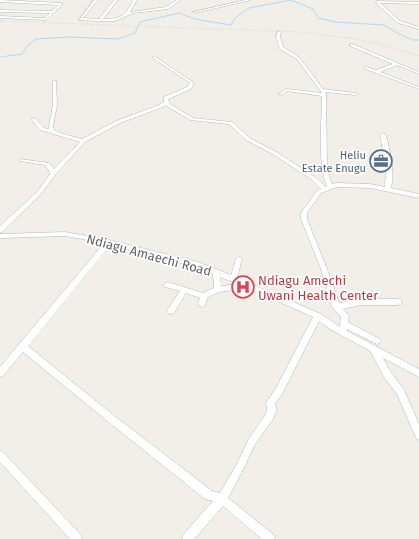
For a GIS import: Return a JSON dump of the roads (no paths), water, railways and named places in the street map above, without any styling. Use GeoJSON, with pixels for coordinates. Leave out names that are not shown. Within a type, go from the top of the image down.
{"type":"FeatureCollection","features":[{"type":"Feature","properties":{"kind":"street"},"geometry":{"type":"LineString","coordinates":[[96,0],[80,19],[99,21],[114,20],[128,13],[154,6],[167,8],[179,0]]}},
{"type":"Feature","properties":{"kind":"street"},"geometry":{"type":"LineString","coordinates":[[99,21],[116,0]]}},
{"type":"Feature","properties":{"kind":"street"},"geometry":{"type":"LineString","coordinates":[[128,13],[135,0]]}},
{"type":"Feature","properties":{"kind":"street"},"geometry":{"type":"LineString","coordinates":[[195,12],[249,0]]}},
{"type":"Feature","properties":{"kind":"street"},"geometry":{"type":"LineString","coordinates":[[0,1],[61,4],[46,19],[0,17]]}},
{"type":"Feature","properties":{"kind":"street"},"geometry":{"type":"LineString","coordinates":[[419,3],[377,2],[399,22],[419,28]]}},
{"type":"Feature","properties":{"kind":"street"},"geometry":{"type":"LineString","coordinates":[[0,11],[52,12]]}},
{"type":"Feature","properties":{"kind":"street"},"geometry":{"type":"LineString","coordinates":[[279,32],[278,37],[281,48],[298,58],[322,90],[324,95],[324,161],[327,188]]}},
{"type":"Feature","properties":{"kind":"street"},"geometry":{"type":"LineString","coordinates":[[351,45],[419,73]]}},
{"type":"Feature","properties":{"kind":"street"},"geometry":{"type":"LineString","coordinates":[[154,57],[192,85],[189,88],[166,98],[165,105]]}},
{"type":"Feature","properties":{"kind":"street"},"geometry":{"type":"LineString","coordinates":[[375,72],[396,64]]}},
{"type":"Feature","properties":{"kind":"street"},"geometry":{"type":"LineString","coordinates":[[366,68],[419,88]]}},
{"type":"Feature","properties":{"kind":"street"},"geometry":{"type":"LineString","coordinates":[[52,131],[51,126],[55,104],[54,81]]}},
{"type":"Feature","properties":{"kind":"street"},"geometry":{"type":"LineString","coordinates":[[280,94],[286,90],[324,95]]}},
{"type":"Feature","properties":{"kind":"street"},"geometry":{"type":"LineString","coordinates":[[322,90],[356,94]]}},
{"type":"Feature","properties":{"kind":"street"},"geometry":{"type":"LineString","coordinates":[[1,235],[39,193],[52,174],[83,141],[118,122],[165,105],[192,119],[230,123],[248,139],[276,154],[327,188]]}},
{"type":"Feature","properties":{"kind":"street"},"geometry":{"type":"LineString","coordinates":[[33,119],[42,129],[83,141]]}},
{"type":"Feature","properties":{"kind":"street"},"geometry":{"type":"LineString","coordinates":[[383,135],[390,180],[388,188]]}},
{"type":"Feature","properties":{"kind":"street"},"geometry":{"type":"LineString","coordinates":[[22,160],[47,164],[51,168],[52,174]]}},
{"type":"Feature","properties":{"kind":"street"},"geometry":{"type":"LineString","coordinates":[[377,341],[343,328],[345,316],[336,307],[324,269],[304,219],[304,213],[309,207],[313,198],[327,188],[336,185],[363,185],[388,188],[419,196]]}},
{"type":"Feature","properties":{"kind":"street","name":"Ndiagu Amaechi Road"},"geometry":{"type":"LineString","coordinates":[[1,235],[65,234],[109,242],[198,266],[255,288],[343,328],[374,350],[419,373]]}},
{"type":"Feature","properties":{"kind":"street"},"geometry":{"type":"LineString","coordinates":[[0,373],[109,242]]}},
{"type":"Feature","properties":{"kind":"street"},"geometry":{"type":"LineString","coordinates":[[233,279],[239,258]]}},
{"type":"Feature","properties":{"kind":"street"},"geometry":{"type":"LineString","coordinates":[[216,272],[218,289]]}},
{"type":"Feature","properties":{"kind":"street"},"geometry":{"type":"LineString","coordinates":[[168,285],[203,300],[218,289],[241,286],[255,288]]}},
{"type":"Feature","properties":{"kind":"street"},"geometry":{"type":"LineString","coordinates":[[171,311],[184,291]]}},
{"type":"Feature","properties":{"kind":"street"},"geometry":{"type":"LineString","coordinates":[[336,307],[361,302],[398,302]]}},
{"type":"Feature","properties":{"kind":"street"},"geometry":{"type":"LineString","coordinates":[[187,539],[222,499],[242,465],[251,444],[270,416],[272,409],[270,402],[271,399],[279,391],[318,316]]}},
{"type":"Feature","properties":{"kind":"street"},"geometry":{"type":"LineString","coordinates":[[23,346],[109,417],[192,482],[209,495],[222,499],[270,539]]}},
{"type":"Feature","properties":{"kind":"street"},"geometry":{"type":"LineString","coordinates":[[374,350],[387,374],[400,391],[419,435]]}},
{"type":"Feature","properties":{"kind":"street"},"geometry":{"type":"LineString","coordinates":[[0,455],[77,539]]}},
{"type":"Feature","properties":{"kind":"waterway"},"geometry":{"type":"LineString","coordinates":[[0,57],[22,54],[27,46],[36,39],[68,37],[118,39],[135,33],[140,22],[179,13],[195,19],[231,25],[235,18],[249,8],[291,0],[313,9],[318,18],[335,22],[384,25],[401,35],[413,40],[419,40]]}},
{"type":"Feature","properties":{"kind":"railway"},"geometry":{"type":"LineString","coordinates":[[0,21],[301,32],[356,39],[385,45],[419,56]]}},
{"type":"Feature","properties":{"kind":"place","name":"Heliu Estate Enugu"},"geometry":{"type":"Point","coordinates":[381,161]}},
{"type":"Feature","properties":{"kind":"place","name":"Ndiagu Amechi Uwani Health Center"},"geometry":{"type":"Point","coordinates":[243,287]}}]}
